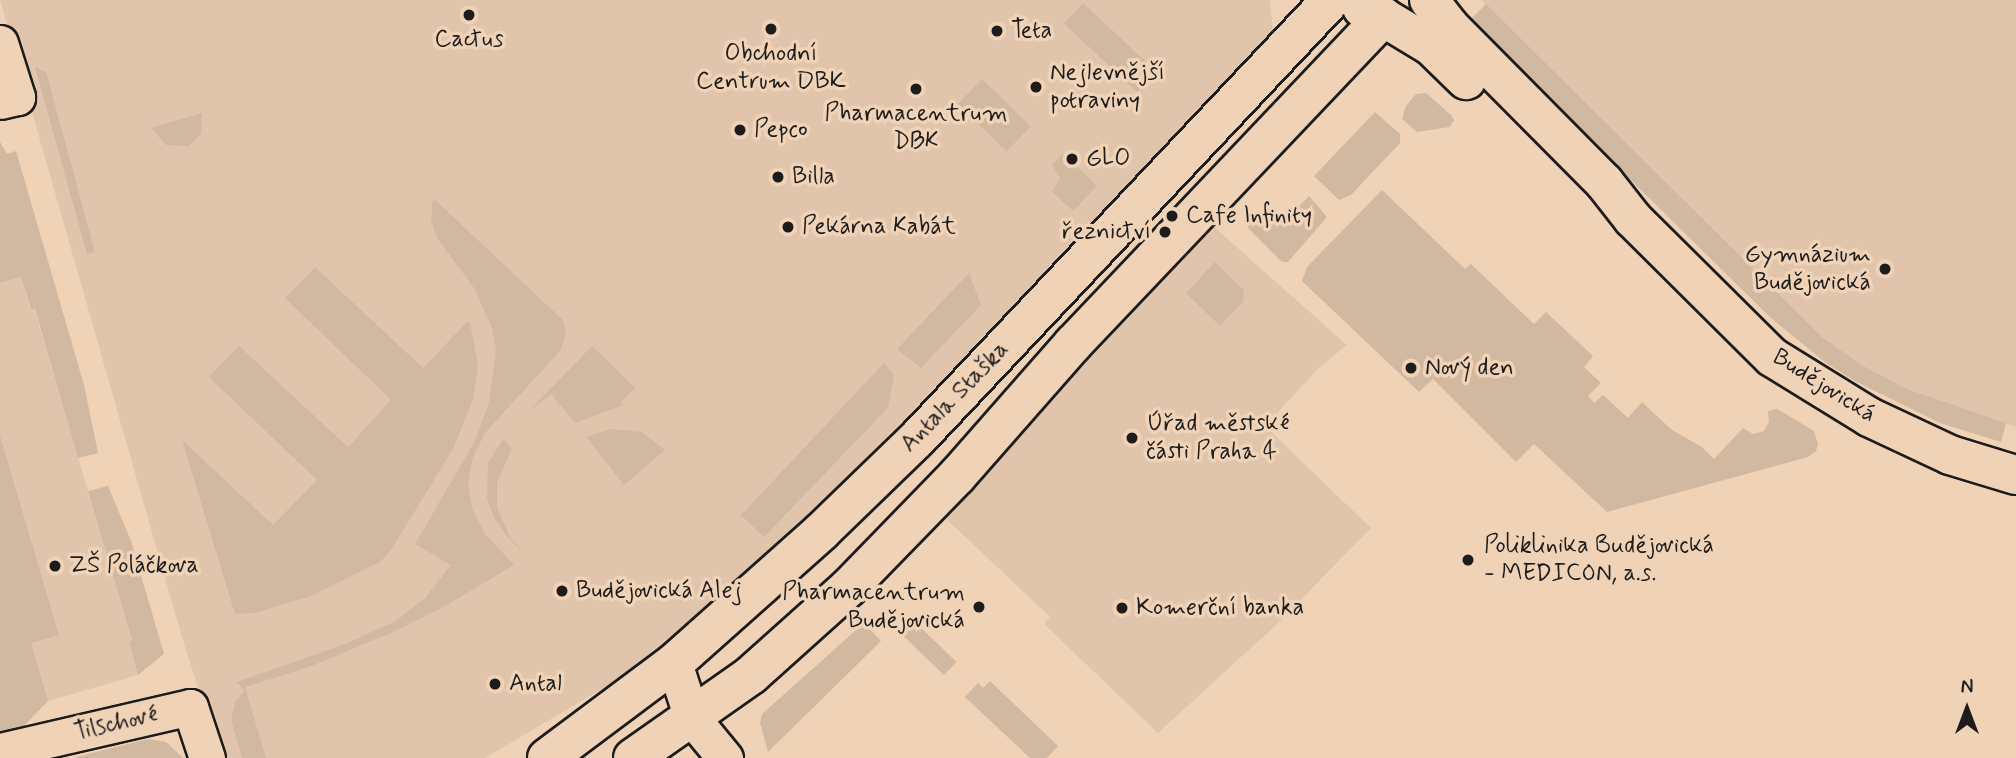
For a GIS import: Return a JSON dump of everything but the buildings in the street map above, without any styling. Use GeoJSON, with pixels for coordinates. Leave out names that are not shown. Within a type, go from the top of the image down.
{"type":"FeatureCollection","features":[{"type":"Feature","properties":{"kind":"street","name":"Antala Staška"},"geometry":{"type":"LineString","coordinates":[[547,758],[674,663],[822,531],[917,439],[1331,0]]}},
{"type":"Feature","properties":{"kind":"street","name":"Budějovická"},"geometry":{"type":"LineString","coordinates":[[1343,0],[1385,8],[1431,46],[1586,197],[1633,219]]}},
{"type":"Feature","properties":{"kind":"street","name":"Budějovická"},"geometry":{"type":"LineString","coordinates":[[1429,0],[1449,26],[1604,182],[1633,219],[1772,357],[1869,417],[1951,455],[2016,475]]}},
{"type":"Feature","properties":{"kind":"street","name":"Antala Staška"},"geometry":{"type":"LineString","coordinates":[[634,758],[751,675],[858,578],[957,476],[1073,344],[1385,8]]}},
{"type":"Feature","properties":{"kind":"street"},"geometry":{"type":"LineString","coordinates":[[0,43],[8,99]]}},
{"type":"Feature","properties":{"kind":"street"},"geometry":{"type":"LineString","coordinates":[[674,663],[692,718],[725,758]]}},
{"type":"Feature","properties":{"kind":"street","name":"Tilschové"},"geometry":{"type":"LineString","coordinates":[[0,751],[190,706],[207,758]]}},
{"type":"Feature","properties":{"kind":"shaded area"},"geometry":{"type":"Polygon","coordinates":[[[0,0],[1270,0],[1273,32],[907,417],[695,626],[627,674],[485,758],[220,758],[181,634],[0,0]]]}},
{"type":"Feature","properties":{"kind":"shaded area","name":"Gymnázium Budějovická"},"geometry":{"type":"Polygon","coordinates":[[[1481,0],[2016,0],[2016,427],[1907,389],[1860,364],[1822,337],[1481,0]]]}},
{"type":"Feature","properties":{"kind":"shaded area"},"geometry":{"type":"Polygon","coordinates":[[[1083,3],[1158,73],[1139,94],[1064,23],[1083,3]]]}},
{"type":"Feature","properties":{"kind":"shaded area"},"geometry":{"type":"Polygon","coordinates":[[[1486,4],[1822,337],[1860,364],[1907,389],[2006,423],[2001,442],[1940,423],[1855,381],[1826,363],[1771,318],[1469,21],[1486,4]]]}},
{"type":"Feature","properties":{"kind":"shaded area"},"geometry":{"type":"Polygon","coordinates":[[[35,67],[46,72],[95,252],[87,254],[35,67]]]}},
{"type":"Feature","properties":{"kind":"shaded area"},"geometry":{"type":"Polygon","coordinates":[[[982,79],[1031,126],[1007,151],[958,104],[982,79]]]}},
{"type":"Feature","properties":{"kind":"shaded area"},"geometry":{"type":"Polygon","coordinates":[[[1426,93],[1451,115],[1454,120],[1450,127],[1417,132],[1402,119],[1406,106],[1416,94],[1426,93]]]}},
{"type":"Feature","properties":{"kind":"shaded area"},"geometry":{"type":"Polygon","coordinates":[[[1375,112],[1400,134],[1400,143],[1351,195],[1339,200],[1314,176],[1375,112]]]}},
{"type":"Feature","properties":{"kind":"shaded area"},"geometry":{"type":"Polygon","coordinates":[[[202,113],[201,134],[189,146],[166,145],[151,128],[202,113]]]}},
{"type":"Feature","properties":{"kind":"shaded area"},"geometry":{"type":"Polygon","coordinates":[[[0,142],[7,154],[16,151],[84,385],[98,453],[78,458],[35,309],[31,309],[21,277],[0,283],[0,142]]]}},
{"type":"Feature","properties":{"kind":"shaded area"},"geometry":{"type":"Polygon","coordinates":[[[1063,153],[1097,186],[1073,211],[1052,192],[1060,178],[1052,165],[1063,153]]]}},
{"type":"Feature","properties":{"kind":"shaded area"},"geometry":{"type":"Polygon","coordinates":[[[1382,190],[1465,269],[1471,264],[1534,324],[1546,312],[1593,356],[1584,367],[1601,383],[1588,396],[1594,403],[1603,395],[1628,418],[1642,402],[1672,430],[1702,447],[1714,459],[1743,428],[1753,434],[1764,431],[1769,422],[1768,411],[1777,409],[1814,431],[1818,444],[1816,451],[1808,457],[1607,512],[1534,444],[1516,462],[1433,379],[1419,392],[1302,281],[1307,267],[1382,190]]]}},
{"type":"Feature","properties":{"kind":"shaded area"},"geometry":{"type":"Polygon","coordinates":[[[1309,196],[1327,217],[1288,262],[1282,262],[1247,227],[1268,206],[1284,221],[1309,196]]]}},
{"type":"Feature","properties":{"kind":"shaded area"},"geometry":{"type":"Polygon","coordinates":[[[433,198],[563,320],[565,326],[566,335],[560,351],[485,433],[473,457],[468,484],[473,511],[486,535],[514,565],[447,605],[391,633],[309,667],[245,687],[266,758],[242,758],[231,720],[235,702],[244,691],[237,682],[345,644],[396,621],[425,598],[451,565],[415,544],[475,441],[489,402],[496,350],[492,328],[474,288],[437,238],[431,220],[433,198]]]}},
{"type":"Feature","properties":{"kind":"shaded area"},"geometry":{"type":"Polygon","coordinates":[[[1214,227],[1347,345],[1320,367],[1265,426],[1371,528],[1275,626],[1158,733],[1044,624],[1050,617],[942,515],[1214,227]]]}},
{"type":"Feature","properties":{"kind":"shaded area"},"geometry":{"type":"Polygon","coordinates":[[[1215,262],[1244,290],[1243,302],[1220,326],[1186,293],[1215,262]]]}},
{"type":"Feature","properties":{"kind":"shaded area"},"geometry":{"type":"Polygon","coordinates":[[[315,267],[423,368],[468,321],[478,365],[473,399],[453,449],[391,550],[380,562],[311,596],[255,613],[235,614],[182,440],[273,525],[317,480],[209,377],[239,346],[348,447],[391,400],[285,298],[315,267]]]}},
{"type":"Feature","properties":{"kind":"shaded area"},"geometry":{"type":"Polygon","coordinates":[[[969,273],[981,305],[921,368],[897,349],[969,273]]]}},
{"type":"Feature","properties":{"kind":"shaded area","name":"ZŠ Poláčkova"},"geometry":{"type":"Polygon","coordinates":[[[21,276],[30,309],[34,308],[132,640],[129,642],[138,675],[48,701],[18,732],[0,736],[0,283],[21,276]]]}},
{"type":"Feature","properties":{"kind":"shaded area"},"geometry":{"type":"Polygon","coordinates":[[[592,346],[635,388],[621,402],[623,405],[575,423],[551,394],[528,412],[592,346]]]}},
{"type":"Feature","properties":{"kind":"shaded area"},"geometry":{"type":"Polygon","coordinates":[[[884,363],[894,375],[888,408],[764,537],[741,515],[884,363]]]}},
{"type":"Feature","properties":{"kind":"shaded area"},"geometry":{"type":"Polygon","coordinates":[[[611,429],[642,432],[665,450],[624,485],[586,437],[611,429]]]}},
{"type":"Feature","properties":{"kind":"shaded area"},"geometry":{"type":"Polygon","coordinates":[[[0,436],[59,635],[31,643],[48,701],[18,732],[0,736],[0,436]]]}},
{"type":"Feature","properties":{"kind":"shaded area"},"geometry":{"type":"Polygon","coordinates":[[[504,438],[512,449],[497,482],[497,508],[510,537],[527,557],[495,520],[487,498],[488,463],[504,438]]]}},
{"type":"Feature","properties":{"kind":"shaded area"},"geometry":{"type":"Polygon","coordinates":[[[108,486],[131,541],[164,654],[138,675],[129,642],[132,640],[88,491],[108,486]]]}},
{"type":"Feature","properties":{"kind":"shaded area"},"geometry":{"type":"Polygon","coordinates":[[[914,621],[956,662],[944,675],[901,634],[914,621]]]}},
{"type":"Feature","properties":{"kind":"shaded area"},"geometry":{"type":"Polygon","coordinates":[[[864,623],[881,641],[768,752],[760,723],[762,714],[864,623]]]}},
{"type":"Feature","properties":{"kind":"shaded area"},"geometry":{"type":"Polygon","coordinates":[[[990,681],[1058,746],[1047,758],[1030,758],[965,697],[978,683],[983,688],[990,681]]]}},
{"type":"Feature","properties":{"kind":"shaded area"},"geometry":{"type":"Polygon","coordinates":[[[148,739],[166,742],[183,758],[72,758],[148,739]]]}},
{"type":"Feature","properties":{"kind":"place","name":"Cactus"},"geometry":{"type":"Point","coordinates":[469,15]}},
{"type":"Feature","properties":{"kind":"place","name":"Obchodní Centrum DBK"},"geometry":{"type":"Point","coordinates":[771,29]}},
{"type":"Feature","properties":{"kind":"place","name":"Teta"},"geometry":{"type":"Point","coordinates":[997,31]}},
{"type":"Feature","properties":{"kind":"place","name":"Nejlevnější potraviny"},"geometry":{"type":"Point","coordinates":[1036,87]}},
{"type":"Feature","properties":{"kind":"place","name":"Pharmacentrum DBK"},"geometry":{"type":"Point","coordinates":[916,89]}},
{"type":"Feature","properties":{"kind":"place","name":"Pepco"},"geometry":{"type":"Point","coordinates":[740,130]}},
{"type":"Feature","properties":{"kind":"place","name":"GLO"},"geometry":{"type":"Point","coordinates":[1072,159]}},
{"type":"Feature","properties":{"kind":"place","name":"Billa"},"geometry":{"type":"Point","coordinates":[778,177]}},
{"type":"Feature","properties":{"kind":"place","name":"Cafe Infinity"},"geometry":{"type":"Point","coordinates":[1172,216]}},
{"type":"Feature","properties":{"kind":"place","name":"Pekárna Kabát"},"geometry":{"type":"Point","coordinates":[788,227]}},
{"type":"Feature","properties":{"kind":"place","name":"řeznictví"},"geometry":{"type":"Point","coordinates":[1165,232]}},
{"type":"Feature","properties":{"kind":"place","name":"Gymnázium Budějovická"},"geometry":{"type":"Point","coordinates":[1885,269]}},
{"type":"Feature","properties":{"kind":"place","name":"Nový den"},"geometry":{"type":"Point","coordinates":[1411,368]}},
{"type":"Feature","properties":{"kind":"place","name":"Úřad městské části Praha 4"},"geometry":{"type":"Point","coordinates":[1132,438]}},
{"type":"Feature","properties":{"kind":"place","name":"Poliklinika Budějovická - MEDICON, a.s."},"geometry":{"type":"Point","coordinates":[1468,560]}},
{"type":"Feature","properties":{"kind":"place","name":"ZŠ Poláčkova"},"geometry":{"type":"Point","coordinates":[55,566]}},
{"type":"Feature","properties":{"kind":"place","name":"Budějovická Alej"},"geometry":{"type":"Point","coordinates":[562,591]}},
{"type":"Feature","properties":{"kind":"place","name":"Pharmacentrum Budějovická"},"geometry":{"type":"Point","coordinates":[979,607]}},
{"type":"Feature","properties":{"kind":"place","name":"Komerční banka"},"geometry":{"type":"Point","coordinates":[1122,608]}},
{"type":"Feature","properties":{"kind":"place","name":"Antal"},"geometry":{"type":"Point","coordinates":[495,684]}}]}
